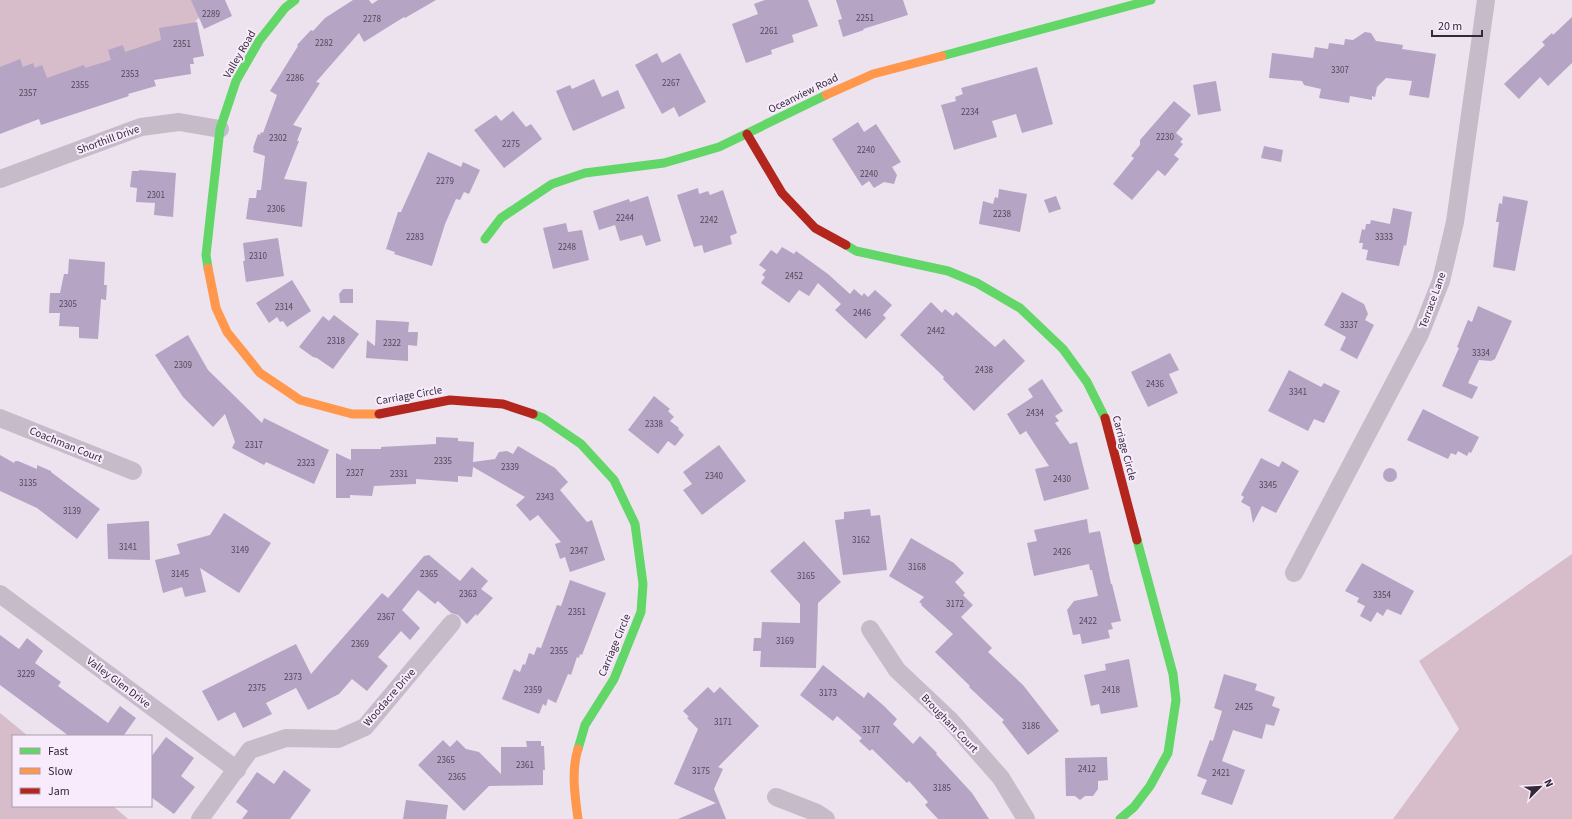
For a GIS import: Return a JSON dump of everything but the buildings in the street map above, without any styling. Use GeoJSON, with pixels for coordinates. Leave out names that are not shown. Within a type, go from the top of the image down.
{"type":"FeatureCollection","features":[{"type":"Feature","properties":{"kind":"street","name":"Valley Road"},"geometry":{"type":"LineString","coordinates":[[220,129],[236,81],[258,41],[285,8],[295,0]]}},
{"type":"Feature","properties":{"kind":"street","name":"Oceanview Road"},"geometry":{"type":"LineString","coordinates":[[485,239],[501,218],[552,184],[585,173],[664,163],[719,147],[841,87],[873,74],[1151,0]]}},
{"type":"Feature","properties":{"kind":"street","name":"Terrace Lane"},"geometry":{"type":"LineString","coordinates":[[1294,573],[1420,334],[1441,281],[1455,222],[1486,0]]}},
{"type":"Feature","properties":{"kind":"street","name":"Shorthill Drive"},"geometry":{"type":"LineString","coordinates":[[0,179],[141,127],[179,122],[220,129]]}},
{"type":"Feature","properties":{"kind":"street","name":"Carriage Circle"},"geometry":{"type":"LineString","coordinates":[[220,129],[206,255],[216,308],[227,332],[260,373],[300,400],[352,414],[379,414],[450,400],[503,404],[543,418],[581,444],[614,480],[635,524],[643,584],[641,612],[614,679],[585,725],[576,755],[574,787],[578,819]]}},
{"type":"Feature","properties":{"kind":"street","name":"Carriage Circle"},"geometry":{"type":"LineString","coordinates":[[748,134],[782,193],[815,228],[856,251],[948,271],[977,283],[1020,308],[1063,349],[1087,382],[1104,416],[1166,646],[1176,700],[1168,753],[1150,786],[1134,807],[1120,819]]}},
{"type":"Feature","properties":{"kind":"street","name":"Coachman Court"},"geometry":{"type":"LineString","coordinates":[[0,418],[133,471]]}},
{"type":"Feature","properties":{"kind":"street","name":"Valley Glen Drive"},"geometry":{"type":"LineString","coordinates":[[0,594],[237,770]]}},
{"type":"Feature","properties":{"kind":"street","name":"Woodacre Drive"},"geometry":{"type":"LineString","coordinates":[[200,819],[237,770],[250,750],[286,738],[338,739],[365,727],[452,623]]}},
{"type":"Feature","properties":{"kind":"street","name":"Brougham Court"},"geometry":{"type":"LineString","coordinates":[[870,629],[897,670],[950,720],[1001,778],[1026,819]]}},
{"type":"Feature","properties":{"kind":"street"},"geometry":{"type":"LineString","coordinates":[[776,797],[817,812],[826,819]]}},
{"type":"Feature","properties":{"kind":"shaded area"},"geometry":{"type":"Polygon","coordinates":[[[0,0],[213,0],[182,38],[0,107],[0,0]]]}},
{"type":"Feature","properties":{"kind":"shaded area"},"geometry":{"type":"Polygon","coordinates":[[[1572,554],[1572,819],[1393,819],[1459,729],[1419,661],[1572,554]]]}},
{"type":"Feature","properties":{"kind":"shaded area"},"geometry":{"type":"Polygon","coordinates":[[[0,713],[27,735],[12,735],[12,807],[114,807],[128,819],[0,819],[0,713]]]}},
{"type":"Feature","properties":{"kind":"traffic: fast"},"geometry":{"type":"LineString","coordinates":[[208,268],[206,255],[220,129],[236,81],[259,41],[285,8],[295,0]]}},
{"type":"Feature","properties":{"kind":"traffic: fast"},"geometry":{"type":"LineString","coordinates":[[942,56],[1151,0]]}},
{"type":"Feature","properties":{"kind":"traffic: fast"},"geometry":{"type":"LineString","coordinates":[[485,239],[501,218],[552,184],[585,173],[664,163],[719,147],[826,95]]}},
{"type":"Feature","properties":{"kind":"traffic: fast"},"geometry":{"type":"LineString","coordinates":[[846,245],[856,251],[948,271],[977,283],[1020,308],[1063,349],[1087,382],[1105,418]]}},
{"type":"Feature","properties":{"kind":"traffic: fast"},"geometry":{"type":"LineString","coordinates":[[533,414],[543,418],[581,444],[614,480],[635,524],[643,584],[641,612],[614,679],[585,725],[578,749]]}},
{"type":"Feature","properties":{"kind":"traffic: fast"},"geometry":{"type":"LineString","coordinates":[[1120,819],[1134,807],[1150,786],[1168,753],[1176,700],[1173,674],[1137,540]]}},
{"type":"Feature","properties":{"kind":"traffic: slow"},"geometry":{"type":"LineString","coordinates":[[826,95],[873,74],[942,56]]}},
{"type":"Feature","properties":{"kind":"traffic: slow"},"geometry":{"type":"LineString","coordinates":[[208,268],[216,308],[227,332],[260,373],[300,400],[352,414],[379,414]]}},
{"type":"Feature","properties":{"kind":"traffic: slow"},"geometry":{"type":"LineString","coordinates":[[578,749],[574,775],[578,819]]}},
{"type":"Feature","properties":{"kind":"traffic: jam"},"geometry":{"type":"LineString","coordinates":[[747,134],[782,193],[815,228],[846,245]]}},
{"type":"Feature","properties":{"kind":"traffic: jam"},"geometry":{"type":"LineString","coordinates":[[379,414],[450,400],[503,404],[533,414]]}},
{"type":"Feature","properties":{"kind":"traffic: jam"},"geometry":{"type":"LineString","coordinates":[[1105,418],[1137,540]]}}]}
